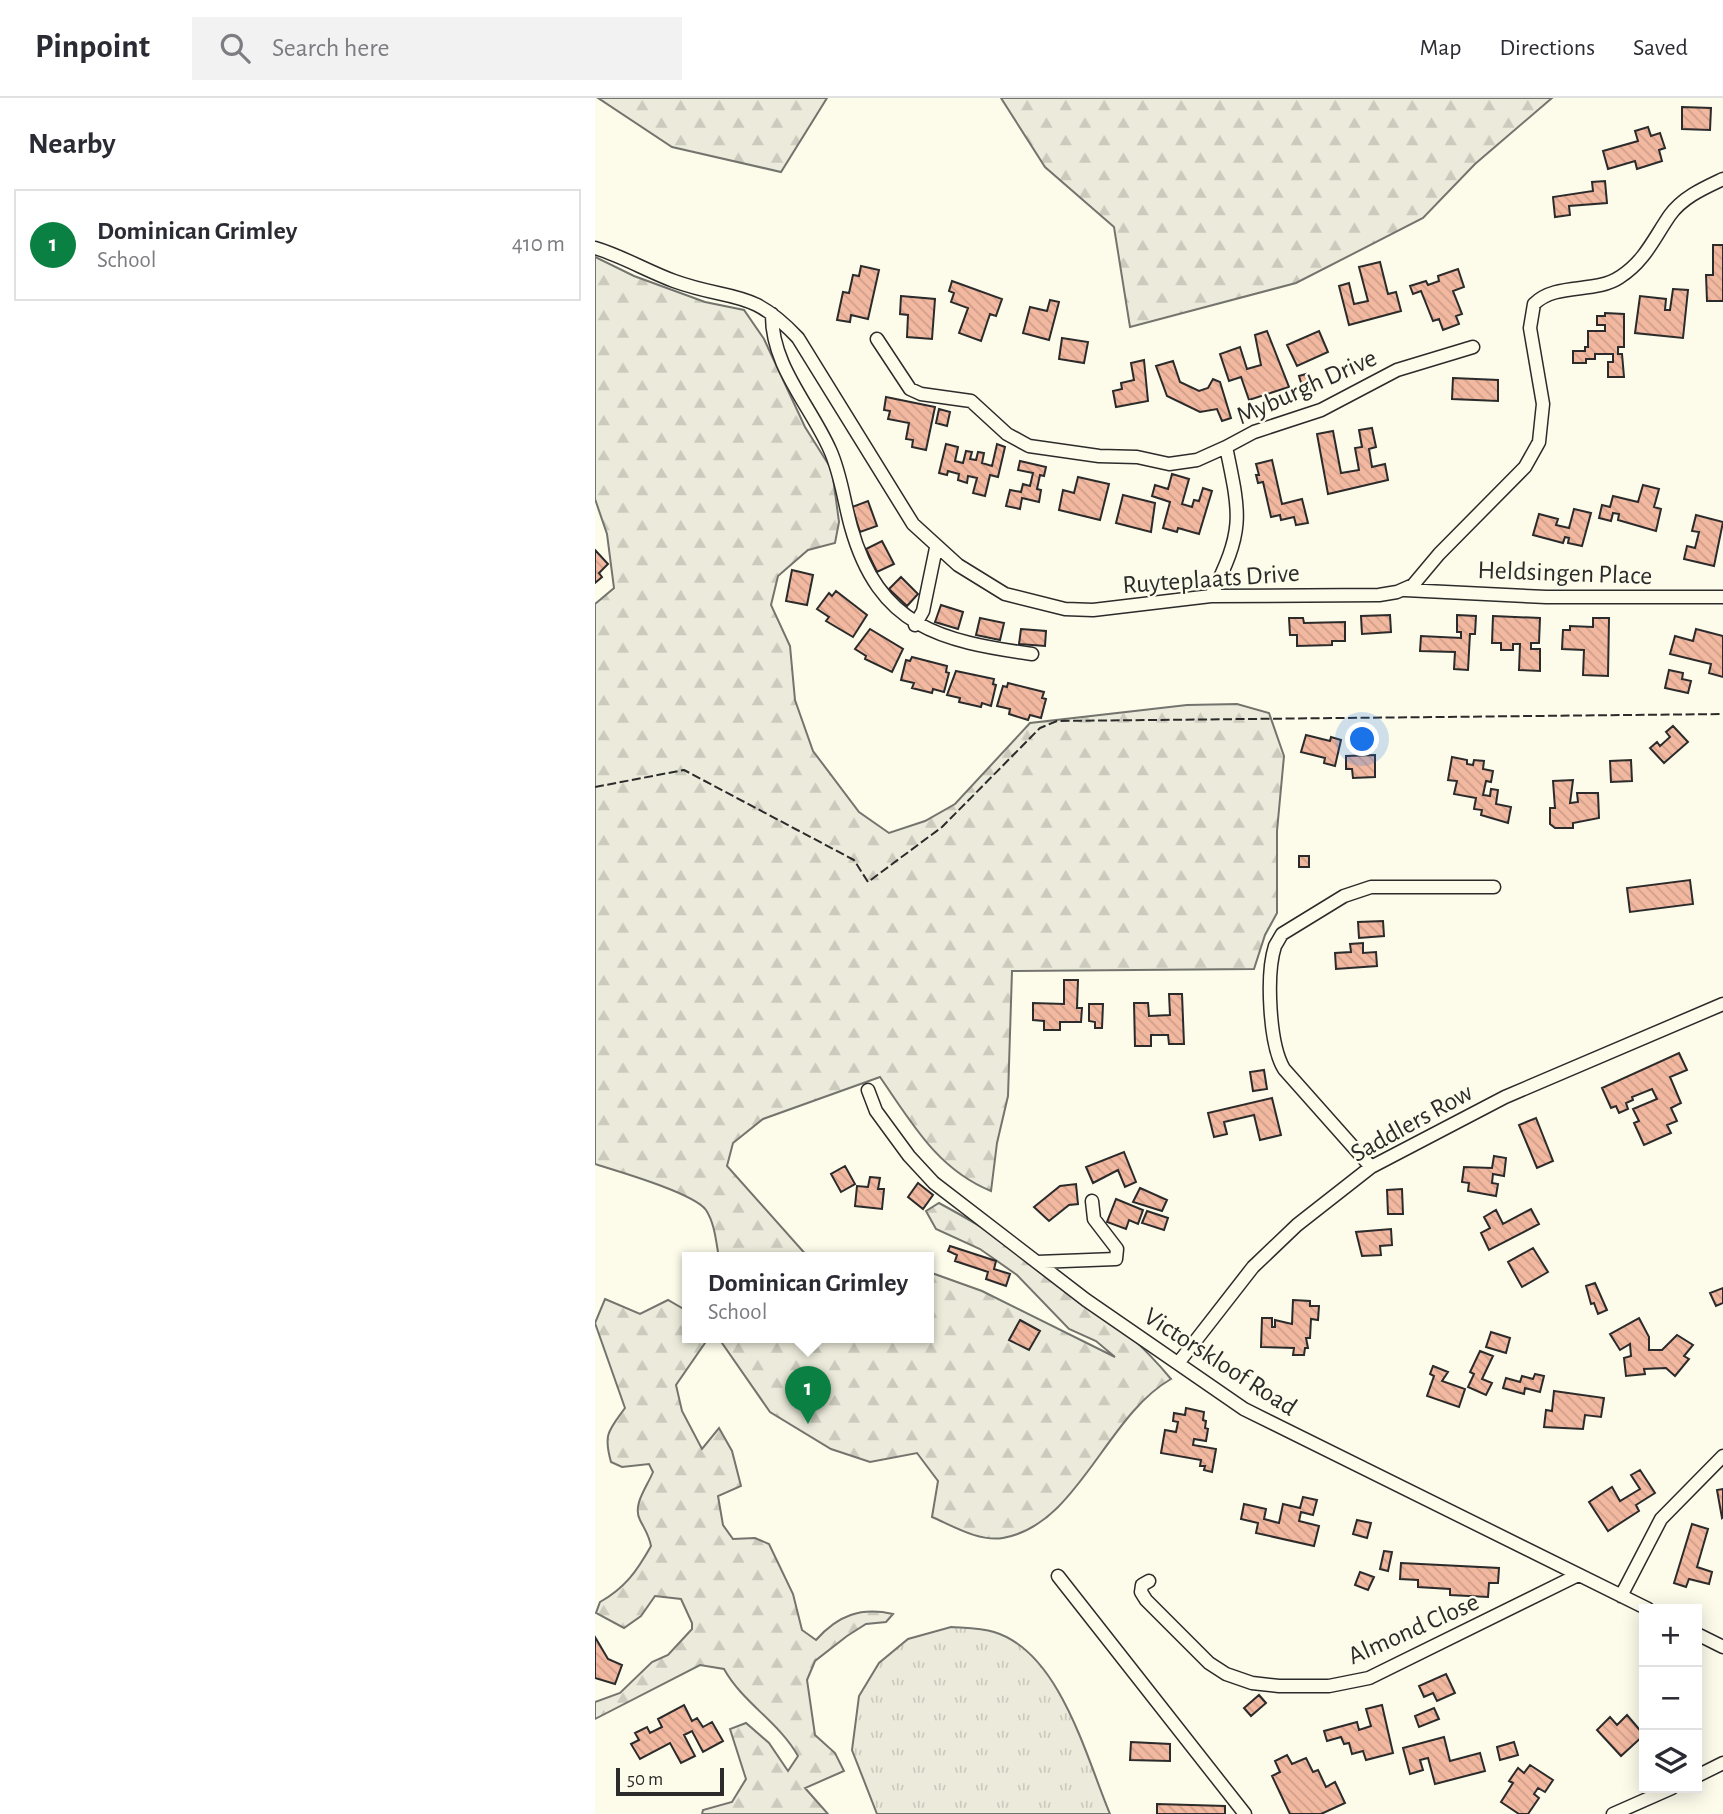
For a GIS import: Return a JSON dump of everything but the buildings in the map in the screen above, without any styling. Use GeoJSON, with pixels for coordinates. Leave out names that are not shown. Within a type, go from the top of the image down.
{"type":"FeatureCollection","features":[{"type":"Feature","properties":{"kind":"street"},"geometry":{"type":"LineString","coordinates":[[1405,590],[1420,578],[1439,554],[1525,467],[1539,442],[1543,404],[1530,328],[1534,304],[1550,294],[1595,287],[1621,277],[1644,257],[1678,206],[1723,179]]}},
{"type":"Feature","properties":{"kind":"street","name":"Ruyteplaats Drive"},"geometry":{"type":"LineString","coordinates":[[595,248],[680,283],[742,296],[772,314],[798,338],[913,524],[936,548],[980,581],[1005,594],[1065,609],[1102,610],[1211,596],[1379,595],[1405,590]]}},
{"type":"Feature","properties":{"kind":"street"},"geometry":{"type":"LineString","coordinates":[[772,314],[773,331],[781,355],[831,450],[851,528],[867,570],[894,608],[915,625],[972,644],[1032,654]]}},
{"type":"Feature","properties":{"kind":"street"},"geometry":{"type":"LineString","coordinates":[[877,339],[910,388],[921,394],[971,401],[1007,434],[1030,446],[1098,456],[1137,457],[1169,464],[1197,460],[1226,447]]}},
{"type":"Feature","properties":{"kind":"street","name":"Myburgh Drive"},"geometry":{"type":"LineString","coordinates":[[1211,596],[1233,552],[1237,535],[1237,503],[1226,447],[1254,432],[1321,410],[1397,370],[1473,347]]}},
{"type":"Feature","properties":{"kind":"street"},"geometry":{"type":"LineString","coordinates":[[915,625],[923,611],[936,548]]}},
{"type":"Feature","properties":{"kind":"street","name":"Heldsingen Place"},"geometry":{"type":"LineString","coordinates":[[1405,590],[1546,597],[1723,597]]}},
{"type":"Feature","properties":{"kind":"street"},"geometry":{"type":"LineString","coordinates":[[1371,1167],[1284,1069],[1277,1056],[1273,1037],[1275,946],[1282,934],[1354,890],[1370,887],[1494,887]]}},
{"type":"Feature","properties":{"kind":"street","name":"Saddlers Row"},"geometry":{"type":"LineString","coordinates":[[1179,1362],[1253,1267],[1297,1225],[1371,1167],[1505,1097],[1723,1004]]}},
{"type":"Feature","properties":{"kind":"street","name":"Victorskloof Road"},"geometry":{"type":"LineString","coordinates":[[868,1090],[876,1111],[928,1177],[1086,1300],[1256,1416],[1639,1605]]}},
{"type":"Feature","properties":{"kind":"street"},"geometry":{"type":"LineString","coordinates":[[1037,1262],[1116,1259],[1117,1249],[1112,1238],[1096,1223],[1092,1201]]}},
{"type":"Feature","properties":{"kind":"street"},"geometry":{"type":"LineString","coordinates":[[1621,1596],[1661,1518],[1723,1456]]}},
{"type":"Feature","properties":{"kind":"street","name":"Almond Close"},"geometry":{"type":"LineString","coordinates":[[1149,1581],[1142,1585],[1141,1592],[1146,1600],[1209,1663],[1226,1674],[1252,1683],[1329,1686],[1369,1678],[1578,1575]]}},
{"type":"Feature","properties":{"kind":"street"},"geometry":{"type":"LineString","coordinates":[[1058,1576],[1244,1814]]}},
{"type":"Feature","properties":{"kind":"street"},"geometry":{"type":"LineString","coordinates":[[1702,1636],[1723,1647]]}},
{"type":"Feature","properties":{"kind":"street"},"geometry":{"type":"LineString","coordinates":[[1702,1774],[1723,1763]]}},
{"type":"Feature","properties":{"kind":"street"},"geometry":{"type":"LineString","coordinates":[[1613,1814],[1661,1793]]}},
{"type":"Feature","properties":{"kind":"green space"},"geometry":{"type":"Polygon","coordinates":[[[598,98],[827,98],[781,172],[672,147],[598,98]]]}},
{"type":"Feature","properties":{"kind":"green space"},"geometry":{"type":"Polygon","coordinates":[[[1001,98],[1552,98],[1475,164],[1423,218],[1296,283],[1130,327],[1114,227],[1045,167],[1001,98]]]}},
{"type":"Feature","properties":{"kind":"green space"},"geometry":{"type":"Polygon","coordinates":[[[595,257],[634,276],[705,302],[744,310],[764,339],[805,427],[832,470],[839,522],[835,543],[808,550],[778,576],[771,605],[790,646],[795,700],[813,751],[859,812],[889,833],[925,821],[955,804],[1030,723],[1187,705],[1237,704],[1269,713],[1284,756],[1277,831],[1277,913],[1265,935],[1254,969],[1012,971],[1008,1096],[997,1143],[991,1191],[955,1170],[927,1143],[880,1077],[763,1119],[733,1143],[727,1166],[804,1252],[718,1252],[711,1221],[699,1203],[654,1183],[595,1164],[595,604],[614,588],[607,534],[595,499],[595,257]]]}},
{"type":"Feature","properties":{"kind":"green space"},"geometry":{"type":"Polygon","coordinates":[[[939,1203],[1032,1259],[1122,1329],[1171,1379],[1148,1396],[1128,1418],[1072,1492],[1052,1513],[1029,1529],[1003,1538],[985,1538],[932,1517],[938,1481],[917,1453],[870,1462],[831,1449],[770,1412],[722,1343],[934,1343],[934,1274],[982,1291],[1115,1357],[1096,1341],[1069,1329],[1017,1275],[980,1249],[936,1229],[926,1211],[939,1203]]]}},
{"type":"Feature","properties":{"kind":"green space"},"geometry":{"type":"Polygon","coordinates":[[[605,1299],[640,1314],[668,1300],[682,1308],[682,1343],[705,1343],[676,1385],[682,1411],[702,1449],[719,1428],[732,1451],[741,1486],[718,1496],[723,1525],[733,1539],[755,1538],[769,1544],[793,1594],[802,1630],[816,1640],[833,1624],[851,1615],[871,1612],[893,1614],[886,1622],[866,1624],[847,1636],[815,1661],[807,1680],[815,1735],[835,1753],[844,1771],[805,1788],[828,1814],[702,1814],[703,1810],[732,1802],[746,1779],[730,1729],[746,1723],[769,1743],[788,1771],[798,1756],[781,1732],[741,1692],[724,1669],[700,1665],[595,1719],[595,1702],[620,1693],[652,1662],[668,1655],[692,1629],[692,1623],[681,1599],[655,1596],[641,1616],[624,1628],[596,1613],[600,1602],[630,1578],[651,1546],[638,1508],[653,1472],[649,1464],[622,1467],[611,1462],[609,1433],[625,1408],[595,1323],[605,1299]]]}},
{"type":"Feature","properties":{"kind":"green space"},"geometry":{"type":"Polygon","coordinates":[[[951,1627],[994,1632],[1017,1643],[1037,1661],[1068,1709],[1110,1814],[877,1814],[852,1750],[859,1696],[879,1663],[908,1639],[951,1627]]]}},
{"type":"Feature","properties":{"kind":"fence"},"geometry":{"type":"LineString","coordinates":[[595,787],[684,770],[854,860],[868,882],[942,827],[1040,728],[1057,721],[1723,714]]}},
{"type":"Feature","properties":{"kind":"place","name":"Dominican Grimley"},"geometry":{"type":"Point","coordinates":[808,1424]}}]}
